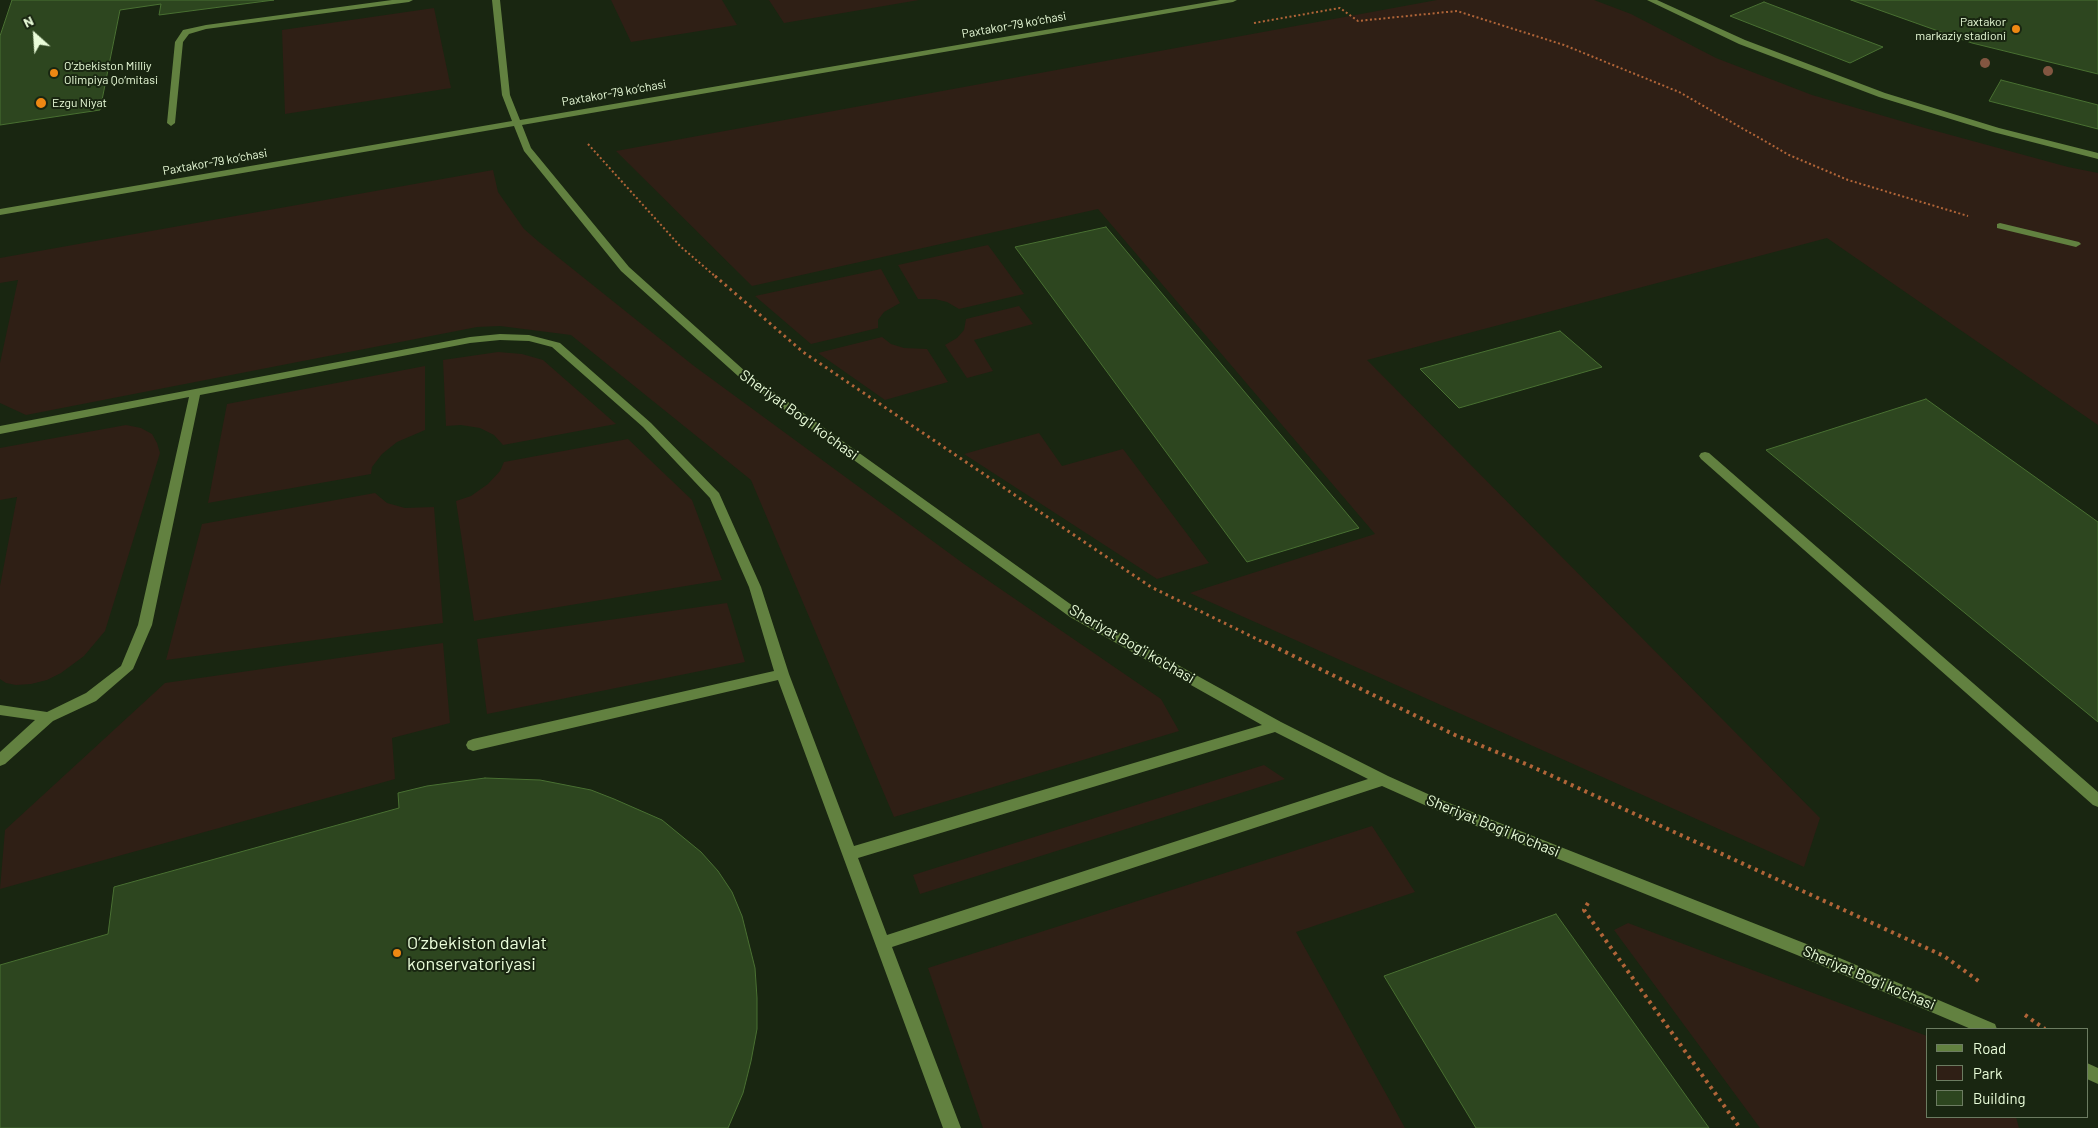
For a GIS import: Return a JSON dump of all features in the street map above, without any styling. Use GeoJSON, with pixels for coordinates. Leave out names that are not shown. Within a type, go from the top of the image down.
{"type":"FeatureCollection","features":[{"type":"Feature","properties":{"kind":"street"},"geometry":{"type":"LineString","coordinates":[[340,10],[341,0]]}},
{"type":"Feature","properties":{"kind":"street"},"geometry":{"type":"LineString","coordinates":[[171,123],[179,42],[186,32],[206,27],[409,0]]}},
{"type":"Feature","properties":{"kind":"street","name":"Sheriyat Bog'i ko'chasi"},"geometry":{"type":"LineString","coordinates":[[496,0],[506,94],[527,149],[625,270],[742,374],[1075,614],[1276,726],[1383,780],[1434,803],[1803,950],[1987,1028]]}},
{"type":"Feature","properties":{"kind":"street","name":"Paxtakor-79 ko‘chasi"},"geometry":{"type":"LineString","coordinates":[[0,212],[1207,2],[1233,0]]}},
{"type":"Feature","properties":{"kind":"street"},"geometry":{"type":"LineString","coordinates":[[1651,0],[1751,45],[1866,89],[1996,130],[2098,156]]}},
{"type":"Feature","properties":{"kind":"street"},"geometry":{"type":"LineString","coordinates":[[2000,226],[2076,244]]}},
{"type":"Feature","properties":{"kind":"street"},"geometry":{"type":"LineString","coordinates":[[0,430],[470,340],[500,337],[529,338],[556,345],[647,425],[716,496],[755,587],[782,674],[952,1128]]}},
{"type":"Feature","properties":{"kind":"street"},"geometry":{"type":"LineString","coordinates":[[0,760],[48,718],[91,698],[126,669],[145,625],[195,394]]}},
{"type":"Feature","properties":{"kind":"street"},"geometry":{"type":"LineString","coordinates":[[1705,456],[2098,801]]}},
{"type":"Feature","properties":{"kind":"street"},"geometry":{"type":"LineString","coordinates":[[473,745],[782,674]]}},
{"type":"Feature","properties":{"kind":"street"},"geometry":{"type":"LineString","coordinates":[[0,710],[48,718]]}},
{"type":"Feature","properties":{"kind":"street"},"geometry":{"type":"LineString","coordinates":[[850,854],[1276,726]]}},
{"type":"Feature","properties":{"kind":"street"},"geometry":{"type":"LineString","coordinates":[[883,942],[1383,780]]}},
{"type":"Feature","properties":{"kind":"path"},"geometry":{"type":"LineString","coordinates":[[1340,8],[1358,21],[1457,11],[1564,45],[1679,92],[1789,155],[1848,180],[2000,226]]}},
{"type":"Feature","properties":{"kind":"path"},"geometry":{"type":"LineString","coordinates":[[561,114],[680,246],[803,352],[1150,587],[1454,735],[1526,764],[1944,956],[1983,984]]}},
{"type":"Feature","properties":{"kind":"path"},"geometry":{"type":"LineString","coordinates":[[1606,872],[1584,910],[1740,1128]]}},
{"type":"Feature","properties":{"kind":"path"},"geometry":{"type":"LineString","coordinates":[[2022,1012],[2044,1028]]}},
{"type":"Feature","properties":{"kind":"green space"},"geometry":{"type":"Polygon","coordinates":[[[611,0],[722,0],[737,25],[631,42],[611,0]]]}},
{"type":"Feature","properties":{"kind":"green space"},"geometry":{"type":"Polygon","coordinates":[[[769,0],[919,0],[784,23],[769,0]]]}},
{"type":"Feature","properties":{"kind":"green space"},"geometry":{"type":"Polygon","coordinates":[[[1437,0],[1594,0],[1631,14],[1716,58],[1812,95],[2068,167],[2098,173],[2098,425],[1827,238],[1367,360],[1820,818],[1804,867],[1190,593],[1375,534],[1098,209],[752,286],[616,151],[1437,0]]]}},
{"type":"Feature","properties":{"kind":"green space"},"geometry":{"type":"Polygon","coordinates":[[[434,8],[451,88],[285,114],[282,30],[434,8]]]}},
{"type":"Feature","properties":{"kind":"green space"},"geometry":{"type":"Polygon","coordinates":[[[493,170],[498,192],[524,229],[539,242],[694,366],[964,564],[1161,699],[1179,731],[894,817],[751,480],[571,335],[500,326],[477,327],[26,415],[0,403],[0,363],[18,280],[0,283],[0,258],[493,170]]]}},
{"type":"Feature","properties":{"kind":"green space"},"geometry":{"type":"Polygon","coordinates":[[[988,245],[1024,294],[959,309],[947,302],[935,299],[918,299],[898,265],[988,245]]]}},
{"type":"Feature","properties":{"kind":"green space"},"geometry":{"type":"Polygon","coordinates":[[[881,269],[900,303],[884,312],[878,320],[878,328],[811,344],[755,296],[881,269]]]}},
{"type":"Feature","properties":{"kind":"green space"},"geometry":{"type":"Polygon","coordinates":[[[1019,306],[1033,324],[974,340],[993,371],[967,378],[945,345],[957,338],[964,330],[966,319],[1019,306]]]}},
{"type":"Feature","properties":{"kind":"green space"},"geometry":{"type":"Polygon","coordinates":[[[882,337],[891,344],[904,348],[927,349],[948,382],[885,400],[818,353],[882,337]]]}},
{"type":"Feature","properties":{"kind":"green space"},"geometry":{"type":"Polygon","coordinates":[[[498,352],[522,354],[543,360],[616,424],[503,445],[494,435],[480,428],[461,425],[446,426],[443,360],[498,352]]]}},
{"type":"Feature","properties":{"kind":"green space"},"geometry":{"type":"Polygon","coordinates":[[[425,366],[425,430],[397,442],[382,454],[372,467],[371,474],[208,503],[227,404],[425,366]]]}},
{"type":"Feature","properties":{"kind":"green space"},"geometry":{"type":"Polygon","coordinates":[[[126,425],[141,428],[152,434],[160,453],[105,631],[84,656],[61,673],[47,680],[31,684],[16,685],[6,683],[0,679],[0,586],[17,497],[0,500],[0,448],[126,425]]]}},
{"type":"Feature","properties":{"kind":"green space"},"geometry":{"type":"Polygon","coordinates":[[[1039,433],[1062,466],[1123,449],[1209,563],[1157,579],[964,454],[1039,433]]]}},
{"type":"Feature","properties":{"kind":"green space"},"geometry":{"type":"Polygon","coordinates":[[[628,439],[692,500],[722,580],[474,621],[456,501],[471,496],[488,484],[500,471],[504,462],[628,439]]]}},
{"type":"Feature","properties":{"kind":"green space"},"geometry":{"type":"Polygon","coordinates":[[[375,493],[387,503],[405,508],[434,507],[443,623],[166,660],[202,524],[375,493]]]}},
{"type":"Feature","properties":{"kind":"green space"},"geometry":{"type":"Polygon","coordinates":[[[727,603],[745,662],[487,714],[477,639],[727,603]]]}},
{"type":"Feature","properties":{"kind":"green space"},"geometry":{"type":"Polygon","coordinates":[[[443,643],[450,723],[392,738],[395,779],[0,889],[5,830],[165,683],[443,643]]]}},
{"type":"Feature","properties":{"kind":"green space"},"geometry":{"type":"Polygon","coordinates":[[[1264,765],[1285,779],[920,894],[913,875],[1264,765]]]}},
{"type":"Feature","properties":{"kind":"green space"},"geometry":{"type":"Polygon","coordinates":[[[1372,826],[1415,892],[1296,932],[1405,1128],[983,1128],[928,968],[1372,826]]]}},
{"type":"Feature","properties":{"kind":"green space"},"geometry":{"type":"Polygon","coordinates":[[[1628,923],[1926,1036],[1926,1118],[2016,1118],[2019,1128],[1760,1128],[1614,930],[1628,923]]]}},
{"type":"Feature","properties":{"kind":"building","name":"O‘zbekiston Milliy Olimpiya Qo‘mitasi"},"geometry":{"type":"Polygon","coordinates":[[[12,0],[274,0],[159,15],[161,4],[120,10],[100,110],[0,125],[0,36],[12,0]]]}},
{"type":"Feature","properties":{"kind":"building","name":"Paxtakor markaziy stadioni"},"geometry":{"type":"Polygon","coordinates":[[[1851,0],[2098,0],[2098,74],[1972,43],[1851,0]]]}},
{"type":"Feature","properties":{"kind":"building"},"geometry":{"type":"Polygon","coordinates":[[[1764,2],[1883,47],[1850,63],[1730,16],[1764,2]]]}},
{"type":"Feature","properties":{"kind":"building"},"geometry":{"type":"Polygon","coordinates":[[[2001,80],[2098,105],[2098,129],[1989,101],[2001,80]]]}},
{"type":"Feature","properties":{"kind":"building"},"geometry":{"type":"Polygon","coordinates":[[[1106,227],[1359,528],[1247,562],[1015,247],[1106,227]]]}},
{"type":"Feature","properties":{"kind":"building"},"geometry":{"type":"Polygon","coordinates":[[[1560,331],[1602,367],[1459,408],[1420,369],[1560,331]]]}},
{"type":"Feature","properties":{"kind":"building"},"geometry":{"type":"Polygon","coordinates":[[[1926,399],[2098,522],[2098,722],[1766,450],[1926,399]]]}},
{"type":"Feature","properties":{"kind":"building","name":"O’zbekiston davlat konservatoriyasi"},"geometry":{"type":"Polygon","coordinates":[[[485,778],[540,780],[591,790],[614,799],[662,820],[701,852],[718,871],[732,892],[742,916],[755,968],[757,998],[757,1029],[751,1061],[743,1093],[728,1128],[0,1128],[0,965],[108,934],[114,887],[399,808],[398,793],[427,786],[485,778]]]}},
{"type":"Feature","properties":{"kind":"building"},"geometry":{"type":"Polygon","coordinates":[[[1556,914],[1709,1128],[1476,1128],[1384,976],[1556,914]]]}},
{"type":"Feature","properties":{"kind":"place","name":"Paxtakor markaziy stadioni"},"geometry":{"type":"Point","coordinates":[2016,29]}},
{"type":"Feature","properties":{"kind":"place","name":"O‘zbekiston Milliy Olimpiya Qo‘mitasi"},"geometry":{"type":"Point","coordinates":[54,73]}},
{"type":"Feature","properties":{"kind":"place","name":"Ezgu Niyat"},"geometry":{"type":"Point","coordinates":[41,103]}},
{"type":"Feature","properties":{"kind":"place","name":"O’zbekiston davlat konservatoriyasi"},"geometry":{"type":"Point","coordinates":[397,953]}}]}
